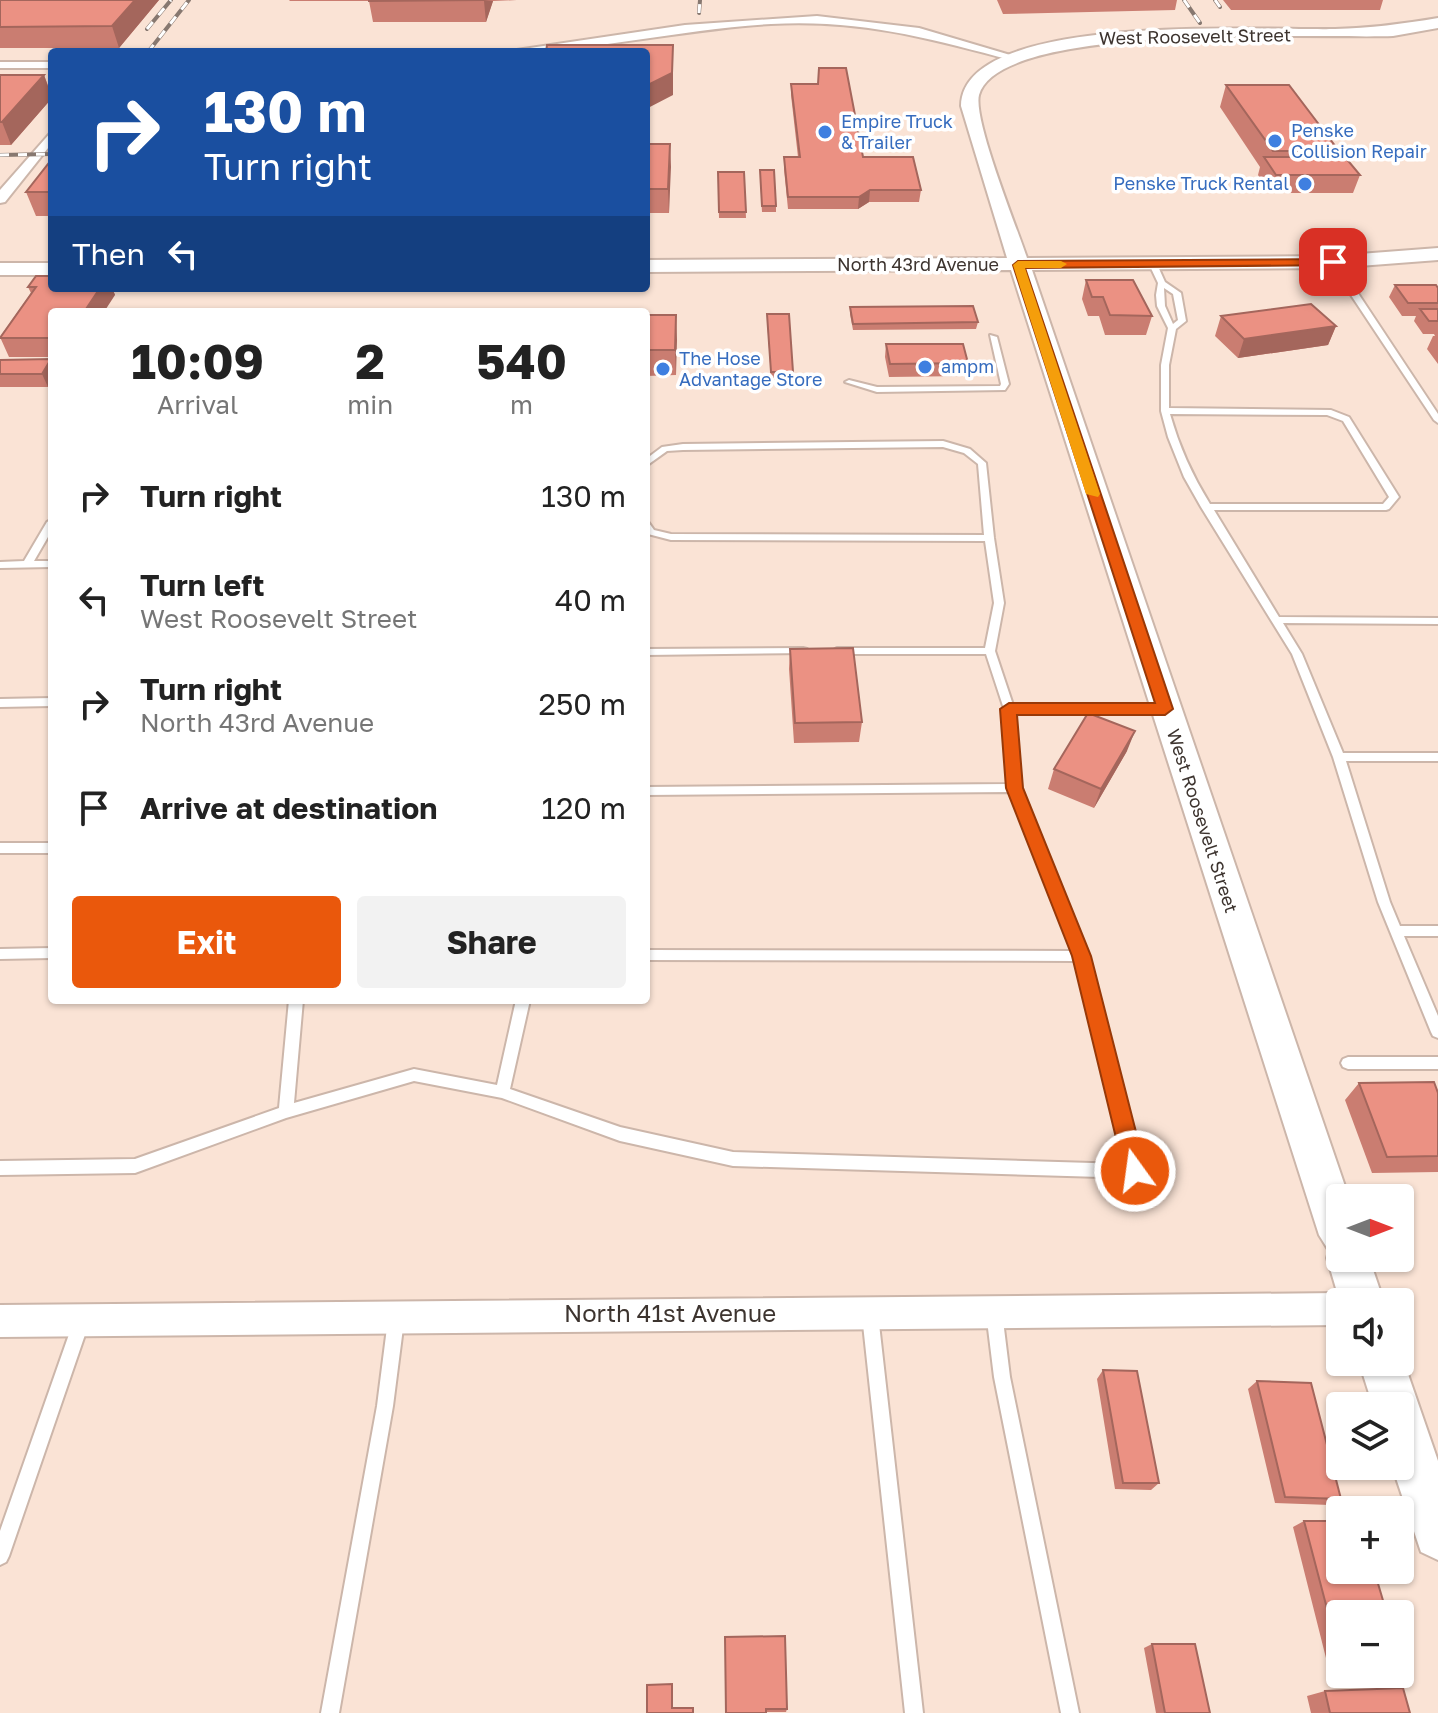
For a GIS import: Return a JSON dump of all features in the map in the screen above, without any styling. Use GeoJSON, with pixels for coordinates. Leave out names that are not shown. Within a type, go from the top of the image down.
{"type":"FeatureCollection","features":[{"type":"Feature","properties":{"kind":"street"},"geometry":{"type":"LineString","coordinates":[[539,48],[728,23],[816,20],[902,28],[954,39],[1011,57]]}},
{"type":"Feature","properties":{"kind":"street","name":"West Roosevelt Street"},"geometry":{"type":"LineString","coordinates":[[1326,1193],[1018,265],[969,100],[982,76],[1011,57],[1064,42],[1098,38],[1366,35],[1405,32],[1438,23]]}},
{"type":"Feature","properties":{"kind":"street"},"geometry":{"type":"LineString","coordinates":[[0,65],[48,65]]}},
{"type":"Feature","properties":{"kind":"street"},"geometry":{"type":"LineString","coordinates":[[0,199],[48,140]]}},
{"type":"Feature","properties":{"kind":"street","name":"North 43rd Avenue"},"geometry":{"type":"LineString","coordinates":[[650,266],[1018,265],[1157,274],[1333,262],[1437,259]]}},
{"type":"Feature","properties":{"kind":"street"},"geometry":{"type":"LineString","coordinates":[[0,269],[48,269]]}},
{"type":"Feature","properties":{"kind":"street","name":"North 41st Avenue"},"geometry":{"type":"LineString","coordinates":[[0,1321],[1326,1309]]}},
{"type":"Feature","properties":{"kind":"street"},"geometry":{"type":"LineString","coordinates":[[1414,1460],[1438,1535]]}},
{"type":"Feature","properties":{"kind":"lane"},"geometry":{"type":"LineString","coordinates":[[1333,262],[1438,420]]}},
{"type":"Feature","properties":{"kind":"lane"},"geometry":{"type":"LineString","coordinates":[[1157,274],[1164,315],[1172,328],[1165,365],[1165,411],[1189,477],[1297,654],[1339,757],[1349,797],[1396,931],[1438,1032]]}},
{"type":"Feature","properties":{"kind":"lane"},"geometry":{"type":"LineString","coordinates":[[1157,274],[1177,293],[1182,321],[1172,328]]}},
{"type":"Feature","properties":{"kind":"lane"},"geometry":{"type":"LineString","coordinates":[[849,382],[877,390],[1002,388],[1005,384],[993,337]]}},
{"type":"Feature","properties":{"kind":"lane"},"geometry":{"type":"LineString","coordinates":[[1165,411],[1328,412],[1346,419],[1394,497],[1386,507],[1206,507]]}},
{"type":"Feature","properties":{"kind":"lane"},"geometry":{"type":"LineString","coordinates":[[0,1168],[135,1166],[286,1112],[414,1075],[502,1092],[620,1134],[733,1159],[1135,1171],[1081,956],[1014,788],[1009,709],[990,651],[999,603],[982,463],[967,451],[943,444],[683,447],[665,449],[650,460]]}},
{"type":"Feature","properties":{"kind":"lane"},"geometry":{"type":"LineString","coordinates":[[27,565],[48,529]]}},
{"type":"Feature","properties":{"kind":"lane"},"geometry":{"type":"LineString","coordinates":[[650,531],[671,537],[989,538]]}},
{"type":"Feature","properties":{"kind":"lane"},"geometry":{"type":"LineString","coordinates":[[0,565],[48,564]]}},
{"type":"Feature","properties":{"kind":"lane"},"geometry":{"type":"LineString","coordinates":[[1277,620],[1438,621]]}},
{"type":"Feature","properties":{"kind":"lane"},"geometry":{"type":"LineString","coordinates":[[650,652],[990,651]]}},
{"type":"Feature","properties":{"kind":"lane"},"geometry":{"type":"LineString","coordinates":[[0,703],[48,702]]}},
{"type":"Feature","properties":{"kind":"lane"},"geometry":{"type":"LineString","coordinates":[[1009,709],[1165,709]]}},
{"type":"Feature","properties":{"kind":"lane"},"geometry":{"type":"LineString","coordinates":[[1339,757],[1438,757]]}},
{"type":"Feature","properties":{"kind":"lane"},"geometry":{"type":"LineString","coordinates":[[650,791],[1014,788]]}},
{"type":"Feature","properties":{"kind":"lane"},"geometry":{"type":"LineString","coordinates":[[0,848],[48,848]]}},
{"type":"Feature","properties":{"kind":"lane"},"geometry":{"type":"LineString","coordinates":[[1396,931],[1438,931]]}},
{"type":"Feature","properties":{"kind":"lane"},"geometry":{"type":"LineString","coordinates":[[0,954],[48,953]]}},
{"type":"Feature","properties":{"kind":"lane"},"geometry":{"type":"LineString","coordinates":[[650,955],[1081,956]]}},
{"type":"Feature","properties":{"kind":"lane"},"geometry":{"type":"LineString","coordinates":[[286,1112],[296,1004]]}},
{"type":"Feature","properties":{"kind":"lane"},"geometry":{"type":"LineString","coordinates":[[502,1092],[522,1004]]}},
{"type":"Feature","properties":{"kind":"lane"},"geometry":{"type":"LineString","coordinates":[[1348,1063],[1438,1063]]}},
{"type":"Feature","properties":{"kind":"lane"},"geometry":{"type":"LineString","coordinates":[[994,1312],[1002,1377],[1070,1713]]}},
{"type":"Feature","properties":{"kind":"lane"},"geometry":{"type":"LineString","coordinates":[[870,1313],[914,1713]]}},
{"type":"Feature","properties":{"kind":"lane"},"geometry":{"type":"LineString","coordinates":[[330,1713],[385,1406],[397,1317]]}},
{"type":"Feature","properties":{"kind":"lane"},"geometry":{"type":"LineString","coordinates":[[0,1556],[81,1320]]}},
{"type":"Feature","properties":{"kind":"building"},"geometry":{"type":"Polygon","coordinates":[[[0,0],[135,0],[112,26],[0,27],[0,0]]]}},
{"type":"Feature","properties":{"kind":"building"},"geometry":{"type":"Polygon","coordinates":[[[369,0],[484,0],[369,1],[369,0]]]}},
{"type":"Feature","properties":{"kind":"building"},"geometry":{"type":"Polygon","coordinates":[[[547,45],[673,45],[672,73],[650,84],[650,48],[547,48],[547,45]]]}},
{"type":"Feature","properties":{"kind":"building","name":"Empire Truck & Trailer"},"geometry":{"type":"Polygon","coordinates":[[[819,68],[846,68],[863,157],[913,157],[921,190],[870,190],[859,197],[788,197],[784,157],[800,157],[791,84],[818,84],[819,68]]]}},
{"type":"Feature","properties":{"kind":"building"},"geometry":{"type":"Polygon","coordinates":[[[0,75],[44,75],[2,122],[0,122],[0,75]]]}},
{"type":"Feature","properties":{"kind":"building"},"geometry":{"type":"Polygon","coordinates":[[[1226,85],[1289,85],[1339,151],[1273,151],[1226,85]]]}},
{"type":"Feature","properties":{"kind":"building"},"geometry":{"type":"Polygon","coordinates":[[[650,144],[670,144],[668,189],[650,189],[650,144]]]}},
{"type":"Feature","properties":{"kind":"building"},"geometry":{"type":"Polygon","coordinates":[[[1264,157],[1345,157],[1360,175],[1276,175],[1264,157]]]}},
{"type":"Feature","properties":{"kind":"building"},"geometry":{"type":"Polygon","coordinates":[[[48,164],[48,192],[26,192],[48,164]]]}},
{"type":"Feature","properties":{"kind":"building"},"geometry":{"type":"Polygon","coordinates":[[[760,170],[774,170],[776,206],[762,206],[760,170]]]}},
{"type":"Feature","properties":{"kind":"building"},"geometry":{"type":"Polygon","coordinates":[[[718,172],[744,172],[746,212],[719,212],[718,172]]]}},
{"type":"Feature","properties":{"kind":"building"},"geometry":{"type":"Polygon","coordinates":[[[36,276],[48,276],[48,292],[97,292],[87,308],[48,308],[48,338],[0,338],[36,287],[28,287],[36,276]]]}},
{"type":"Feature","properties":{"kind":"building"},"geometry":{"type":"Polygon","coordinates":[[[1086,280],[1133,280],[1152,316],[1110,315],[1103,297],[1092,297],[1086,280]]]}},
{"type":"Feature","properties":{"kind":"building"},"geometry":{"type":"Polygon","coordinates":[[[1395,285],[1436,285],[1438,303],[1408,303],[1395,285]]]}},
{"type":"Feature","properties":{"kind":"building"},"geometry":{"type":"Polygon","coordinates":[[[1311,304],[1336,326],[1244,339],[1221,316],[1311,304]]]}},
{"type":"Feature","properties":{"kind":"building"},"geometry":{"type":"Polygon","coordinates":[[[973,306],[978,322],[853,324],[850,307],[973,306]]]}},
{"type":"Feature","properties":{"kind":"building"},"geometry":{"type":"Polygon","coordinates":[[[1420,309],[1438,309],[1438,321],[1429,321],[1420,309]]]}},
{"type":"Feature","properties":{"kind":"building"},"geometry":{"type":"Polygon","coordinates":[[[767,314],[789,314],[793,372],[771,372],[767,314]]]}},
{"type":"Feature","properties":{"kind":"building"},"geometry":{"type":"Polygon","coordinates":[[[650,315],[676,315],[675,350],[650,350],[650,315]]]}},
{"type":"Feature","properties":{"kind":"building"},"geometry":{"type":"Polygon","coordinates":[[[886,344],[963,344],[968,363],[890,364],[886,344]]]}},
{"type":"Feature","properties":{"kind":"building"},"geometry":{"type":"Polygon","coordinates":[[[48,359],[48,364],[42,374],[0,374],[0,360],[48,359]]]}},
{"type":"Feature","properties":{"kind":"building"},"geometry":{"type":"Polygon","coordinates":[[[853,648],[862,722],[795,723],[790,649],[853,648]]]}},
{"type":"Feature","properties":{"kind":"building"},"geometry":{"type":"Polygon","coordinates":[[[1088,713],[1135,731],[1101,789],[1054,769],[1088,713]]]}},
{"type":"Feature","properties":{"kind":"building"},"geometry":{"type":"Polygon","coordinates":[[[1434,1082],[1438,1093],[1438,1156],[1387,1157],[1359,1083],[1434,1082]]]}},
{"type":"Feature","properties":{"kind":"building"},"geometry":{"type":"Polygon","coordinates":[[[1103,1370],[1137,1371],[1159,1483],[1123,1483],[1103,1370]]]}},
{"type":"Feature","properties":{"kind":"building"},"geometry":{"type":"Polygon","coordinates":[[[1257,1381],[1311,1383],[1326,1441],[1326,1480],[1336,1480],[1340,1496],[1285,1497],[1257,1381]]]}},
{"type":"Feature","properties":{"kind":"building"},"geometry":{"type":"Polygon","coordinates":[[[1304,1521],[1326,1521],[1326,1584],[1378,1584],[1383,1600],[1326,1600],[1326,1605],[1304,1521]]]}},
{"type":"Feature","properties":{"kind":"building"},"geometry":{"type":"Polygon","coordinates":[[[785,1636],[787,1709],[766,1709],[766,1713],[726,1713],[725,1637],[785,1636]]]}},
{"type":"Feature","properties":{"kind":"building"},"geometry":{"type":"Polygon","coordinates":[[[1152,1644],[1195,1644],[1210,1713],[1165,1713],[1152,1644]]]}},
{"type":"Feature","properties":{"kind":"building"},"geometry":{"type":"Polygon","coordinates":[[[672,1684],[672,1708],[693,1708],[693,1713],[647,1713],[647,1685],[672,1684]]]}},
{"type":"Feature","properties":{"kind":"building"},"geometry":{"type":"Polygon","coordinates":[[[1403,1688],[1410,1713],[1330,1713],[1325,1691],[1403,1688]]]}},
{"type":"Feature","properties":{"kind":"railway"},"geometry":{"type":"LineString","coordinates":[[147,29],[171,0]]}},
{"type":"Feature","properties":{"kind":"railway"},"geometry":{"type":"LineString","coordinates":[[151,48],[189,0]]}},
{"type":"Feature","properties":{"kind":"railway"},"geometry":{"type":"LineString","coordinates":[[699,13],[700,0]]}},
{"type":"Feature","properties":{"kind":"railway"},"geometry":{"type":"LineString","coordinates":[[1184,0],[1200,23]]}},
{"type":"Feature","properties":{"kind":"railway"},"geometry":{"type":"LineString","coordinates":[[1215,0],[1220,7]]}},
{"type":"Feature","properties":{"kind":"railway"},"geometry":{"type":"LineString","coordinates":[[0,155],[48,154]]}},
{"type":"Feature","properties":{"kind":"slow traffic"},"geometry":{"type":"LineString","coordinates":[[1061,264],[1018,265],[1093,494]]}},
{"type":"Feature","properties":{"kind":"place","name":"Empire Truck & Trailer"},"geometry":{"type":"Point","coordinates":[825,132]}},
{"type":"Feature","properties":{"kind":"place","name":"Penske Collision Repair"},"geometry":{"type":"Point","coordinates":[1275,141]}},
{"type":"Feature","properties":{"kind":"place","name":"Penske Truck Rental"},"geometry":{"type":"Point","coordinates":[1305,184]}},
{"type":"Feature","properties":{"kind":"place","name":"ampm"},"geometry":{"type":"Point","coordinates":[925,367]}},
{"type":"Feature","properties":{"kind":"place","name":"The Hose Advantage Store"},"geometry":{"type":"Point","coordinates":[663,369]}},
{"type":"Feature","properties":{"kind":"route"},"geometry":{"type":"LineString","coordinates":[[1135,1171],[1081,956],[1014,788],[1009,709],[1165,709],[1018,265],[1333,262]]}}]}
